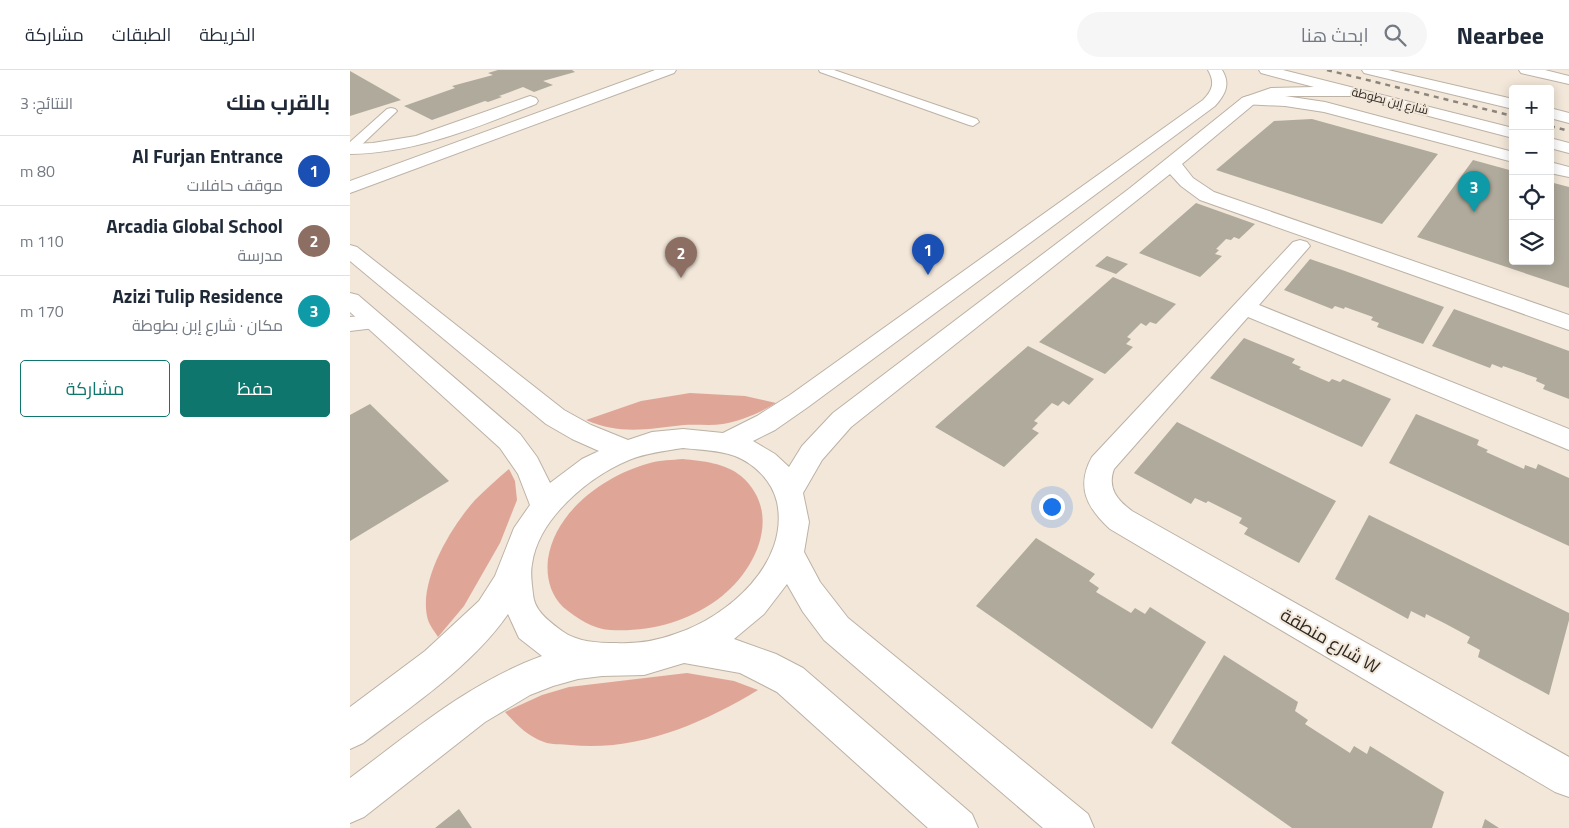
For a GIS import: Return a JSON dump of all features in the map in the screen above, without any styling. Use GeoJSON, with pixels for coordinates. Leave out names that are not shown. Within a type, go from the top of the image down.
{"type":"FeatureCollection","features":[{"type":"Feature","properties":{"kind":"street"},"geometry":{"type":"LineString","coordinates":[[350,187],[669,70]]}},
{"type":"Feature","properties":{"kind":"street"},"geometry":{"type":"LineString","coordinates":[[727,443],[766,423],[799,401],[1209,103],[1218,95],[1221,85],[1215,70]]}},
{"type":"Feature","properties":{"kind":"street","name":"شارع إبن بطوطة"},"geometry":{"type":"LineString","coordinates":[[1266,70],[1509,132]]}},
{"type":"Feature","properties":{"kind":"street"},"geometry":{"type":"LineString","coordinates":[[1526,70],[1569,80]]}},
{"type":"Feature","properties":{"kind":"street","name":"شارع إبن بطوطة"},"geometry":{"type":"LineString","coordinates":[[1374,71],[1509,103]]}},
{"type":"Feature","properties":{"kind":"street"},"geometry":{"type":"LineString","coordinates":[[789,491],[812,453],[842,420],[1172,164],[1248,101],[1272,93],[1289,91],[1351,92]]}},
{"type":"Feature","properties":{"kind":"street"},"geometry":{"type":"LineString","coordinates":[[350,149],[382,149],[416,142],[544,96]]}},
{"type":"Feature","properties":{"kind":"street"},"geometry":{"type":"LineString","coordinates":[[1248,101],[1285,101],[1325,107],[1509,156]]}},
{"type":"Feature","properties":{"kind":"street"},"geometry":{"type":"LineString","coordinates":[[1554,114],[1569,118]]}},
{"type":"Feature","properties":{"kind":"street"},"geometry":{"type":"LineString","coordinates":[[1554,144],[1569,148]]}},
{"type":"Feature","properties":{"kind":"street"},"geometry":{"type":"LineString","coordinates":[[1172,164],[1187,182],[1207,196],[1569,323]]}},
{"type":"Feature","properties":{"kind":"street"},"geometry":{"type":"LineString","coordinates":[[1554,168],[1569,172]]}},
{"type":"Feature","properties":{"kind":"street"},"geometry":{"type":"LineString","coordinates":[[1300,246],[1244,307],[1569,440]]}},
{"type":"Feature","properties":{"kind":"street"},"geometry":{"type":"LineString","coordinates":[[350,251],[555,417],[577,430],[629,450]]}},
{"type":"Feature","properties":{"kind":"street"},"geometry":{"type":"LineString","coordinates":[[350,300],[510,441],[525,460],[538,482],[545,506]]}},
{"type":"Feature","properties":{"kind":"street","name":"شارع منطقة W"},"geometry":{"type":"LineString","coordinates":[[1244,307],[1102,464],[1097,473],[1096,484],[1104,504],[1121,520],[1569,778]]}},
{"type":"Feature","properties":{"kind":"street"},"geometry":{"type":"LineString","coordinates":[[350,324],[375,322]]}},
{"type":"Feature","properties":{"kind":"street"},"geometry":{"type":"LineString","coordinates":[[350,730],[439,663],[488,615],[504,592],[526,535],[545,506],[562,488],[583,472],[629,450],[654,443],[680,439],[704,439],[727,443],[747,450],[765,460],[779,475],[789,491],[794,510],[794,530],[788,552],[774,579],[752,606],[722,629],[686,648],[642,659],[599,660],[535,675],[505,688],[474,708],[350,803]]}},
{"type":"Feature","properties":{"kind":"street"},"geometry":{"type":"LineString","coordinates":[[788,552],[799,578],[815,604],[836,629],[1074,828]]}},
{"type":"Feature","properties":{"kind":"street"},"geometry":{"type":"LineString","coordinates":[[516,565],[517,598],[532,628],[560,649],[599,660]]}},
{"type":"Feature","properties":{"kind":"street"},"geometry":{"type":"LineString","coordinates":[[686,648],[742,655],[790,680],[958,828]]}},
{"type":"Feature","properties":{"kind":"lane"},"geometry":{"type":"LineString","coordinates":[[824,70],[973,122]]}},
{"type":"Feature","properties":{"kind":"lane"},"geometry":{"type":"LineString","coordinates":[[350,149],[391,112]]}},
{"type":"Feature","properties":{"kind":"shaded area"},"geometry":{"type":"Polygon","coordinates":[[[690,393],[745,396],[776,403],[743,419],[718,425],[689,425],[634,430],[610,428],[586,420],[641,401],[690,393]]]}},
{"type":"Feature","properties":{"kind":"shaded area"},"geometry":{"type":"Polygon","coordinates":[[[683,459],[721,465],[728,468],[741,476],[754,491],[761,507],[763,524],[760,541],[753,558],[743,574],[731,588],[705,608],[692,615],[666,624],[638,629],[610,630],[591,625],[573,615],[555,597],[548,579],[548,559],[561,525],[571,511],[585,498],[616,476],[650,463],[683,459]]]}},
{"type":"Feature","properties":{"kind":"shaded area"},"geometry":{"type":"Polygon","coordinates":[[[509,469],[515,481],[517,500],[500,543],[464,606],[438,637],[428,620],[426,605],[427,589],[438,556],[466,511],[479,496],[509,469]]]}},
{"type":"Feature","properties":{"kind":"shaded area"},"geometry":{"type":"Polygon","coordinates":[[[687,673],[734,681],[758,690],[692,724],[644,740],[620,744],[595,746],[547,743],[527,733],[505,712],[542,695],[569,687],[687,673]]]}},
{"type":"Feature","properties":{"kind":"building"},"geometry":{"type":"Polygon","coordinates":[[[498,70],[572,70],[575,72],[543,81],[553,85],[534,92],[523,87],[499,96],[502,97],[488,102],[485,101],[432,120],[404,106],[455,88],[452,86],[493,75],[488,73],[498,70]]]}},
{"type":"Feature","properties":{"kind":"building"},"geometry":{"type":"Polygon","coordinates":[[[350,71],[401,100],[350,116],[350,71]]]}},
{"type":"Feature","properties":{"kind":"building"},"geometry":{"type":"Polygon","coordinates":[[[1312,119],[1438,154],[1382,224],[1216,170],[1274,121],[1312,119]]]}},
{"type":"Feature","properties":{"kind":"building"},"geometry":{"type":"Polygon","coordinates":[[[1473,160],[1509,170],[1509,265],[1554,265],[1554,183],[1569,187],[1569,288],[1417,237],[1473,160]]]}},
{"type":"Feature","properties":{"kind":"building"},"geometry":{"type":"Polygon","coordinates":[[[1196,203],[1255,224],[1239,239],[1234,237],[1231,240],[1226,239],[1216,249],[1219,250],[1215,254],[1222,256],[1200,277],[1139,253],[1196,203]]]}},
{"type":"Feature","properties":{"kind":"building"},"geometry":{"type":"Polygon","coordinates":[[[1107,256],[1128,264],[1116,274],[1095,266],[1107,256]]]}},
{"type":"Feature","properties":{"kind":"building"},"geometry":{"type":"Polygon","coordinates":[[[1310,259],[1444,307],[1423,344],[1377,327],[1379,323],[1371,320],[1373,317],[1345,307],[1344,309],[1335,306],[1332,309],[1284,290],[1310,259]]]}},
{"type":"Feature","properties":{"kind":"building"},"geometry":{"type":"Polygon","coordinates":[[[1113,277],[1176,304],[1156,324],[1150,322],[1146,326],[1141,323],[1127,337],[1131,339],[1126,344],[1133,347],[1105,374],[1039,342],[1113,277]]]}},
{"type":"Feature","properties":{"kind":"building"},"geometry":{"type":"Polygon","coordinates":[[[1454,309],[1569,351],[1569,399],[1543,389],[1545,385],[1536,381],[1537,378],[1503,366],[1502,368],[1492,364],[1490,368],[1432,346],[1454,309]]]}},
{"type":"Feature","properties":{"kind":"building"},"geometry":{"type":"Polygon","coordinates":[[[1244,338],[1295,359],[1292,363],[1301,367],[1299,369],[1329,382],[1332,379],[1340,382],[1343,379],[1391,399],[1362,447],[1210,378],[1244,338]]]}},
{"type":"Feature","properties":{"kind":"building"},"geometry":{"type":"Polygon","coordinates":[[[1028,346],[1094,379],[1069,405],[1063,401],[1058,406],[1052,403],[1034,421],[1038,423],[1032,429],[1039,433],[1004,467],[935,427],[1028,346]]]}},
{"type":"Feature","properties":{"kind":"building"},"geometry":{"type":"Polygon","coordinates":[[[370,404],[449,481],[350,541],[350,415],[370,404]]]}},
{"type":"Feature","properties":{"kind":"building"},"geometry":{"type":"Polygon","coordinates":[[[1416,414],[1479,440],[1477,445],[1488,450],[1486,452],[1524,469],[1525,465],[1536,469],[1538,464],[1569,478],[1569,546],[1389,463],[1416,414]]]}},
{"type":"Feature","properties":{"kind":"building"},"geometry":{"type":"Polygon","coordinates":[[[1177,422],[1336,501],[1299,563],[1244,534],[1248,528],[1239,523],[1242,518],[1208,501],[1206,503],[1195,498],[1191,504],[1134,473],[1177,422]]]}},
{"type":"Feature","properties":{"kind":"building"},"geometry":{"type":"Polygon","coordinates":[[[1369,515],[1569,613],[1569,620],[1549,695],[1478,657],[1480,650],[1467,643],[1470,637],[1426,614],[1425,618],[1411,611],[1408,619],[1335,579],[1369,515]]]}},
{"type":"Feature","properties":{"kind":"building"},"geometry":{"type":"Polygon","coordinates":[[[1036,538],[1095,574],[1089,581],[1099,588],[1096,592],[1131,613],[1135,608],[1145,614],[1150,607],[1206,642],[1152,729],[976,606],[1036,538]]]}},
{"type":"Feature","properties":{"kind":"building"},"geometry":{"type":"Polygon","coordinates":[[[1224,655],[1298,702],[1295,711],[1308,720],[1305,724],[1350,753],[1354,746],[1367,754],[1370,746],[1444,792],[1432,828],[1292,828],[1171,743],[1224,655]]]}},
{"type":"Feature","properties":{"kind":"building"},"geometry":{"type":"Polygon","coordinates":[[[459,809],[472,828],[435,828],[459,809]]]}},
{"type":"Feature","properties":{"kind":"building"},"geometry":{"type":"Polygon","coordinates":[[[1485,819],[1499,828],[1482,828],[1485,819]]]}},
{"type":"Feature","properties":{"kind":"railway"},"geometry":{"type":"LineString","coordinates":[[1327,70],[1509,115]]}},
{"type":"Feature","properties":{"kind":"railway"},"geometry":{"type":"LineString","coordinates":[[1554,127],[1569,131]]}},
{"type":"Feature","properties":{"kind":"place","name":"Azizi Tulip Residence"},"geometry":{"type":"Point","coordinates":[1474,212]}},
{"type":"Feature","properties":{"kind":"place","name":"Al Furjan Entrance"},"geometry":{"type":"Point","coordinates":[928,275]}},
{"type":"Feature","properties":{"kind":"place","name":"Arcadia Global School"},"geometry":{"type":"Point","coordinates":[681,278]}}]}
